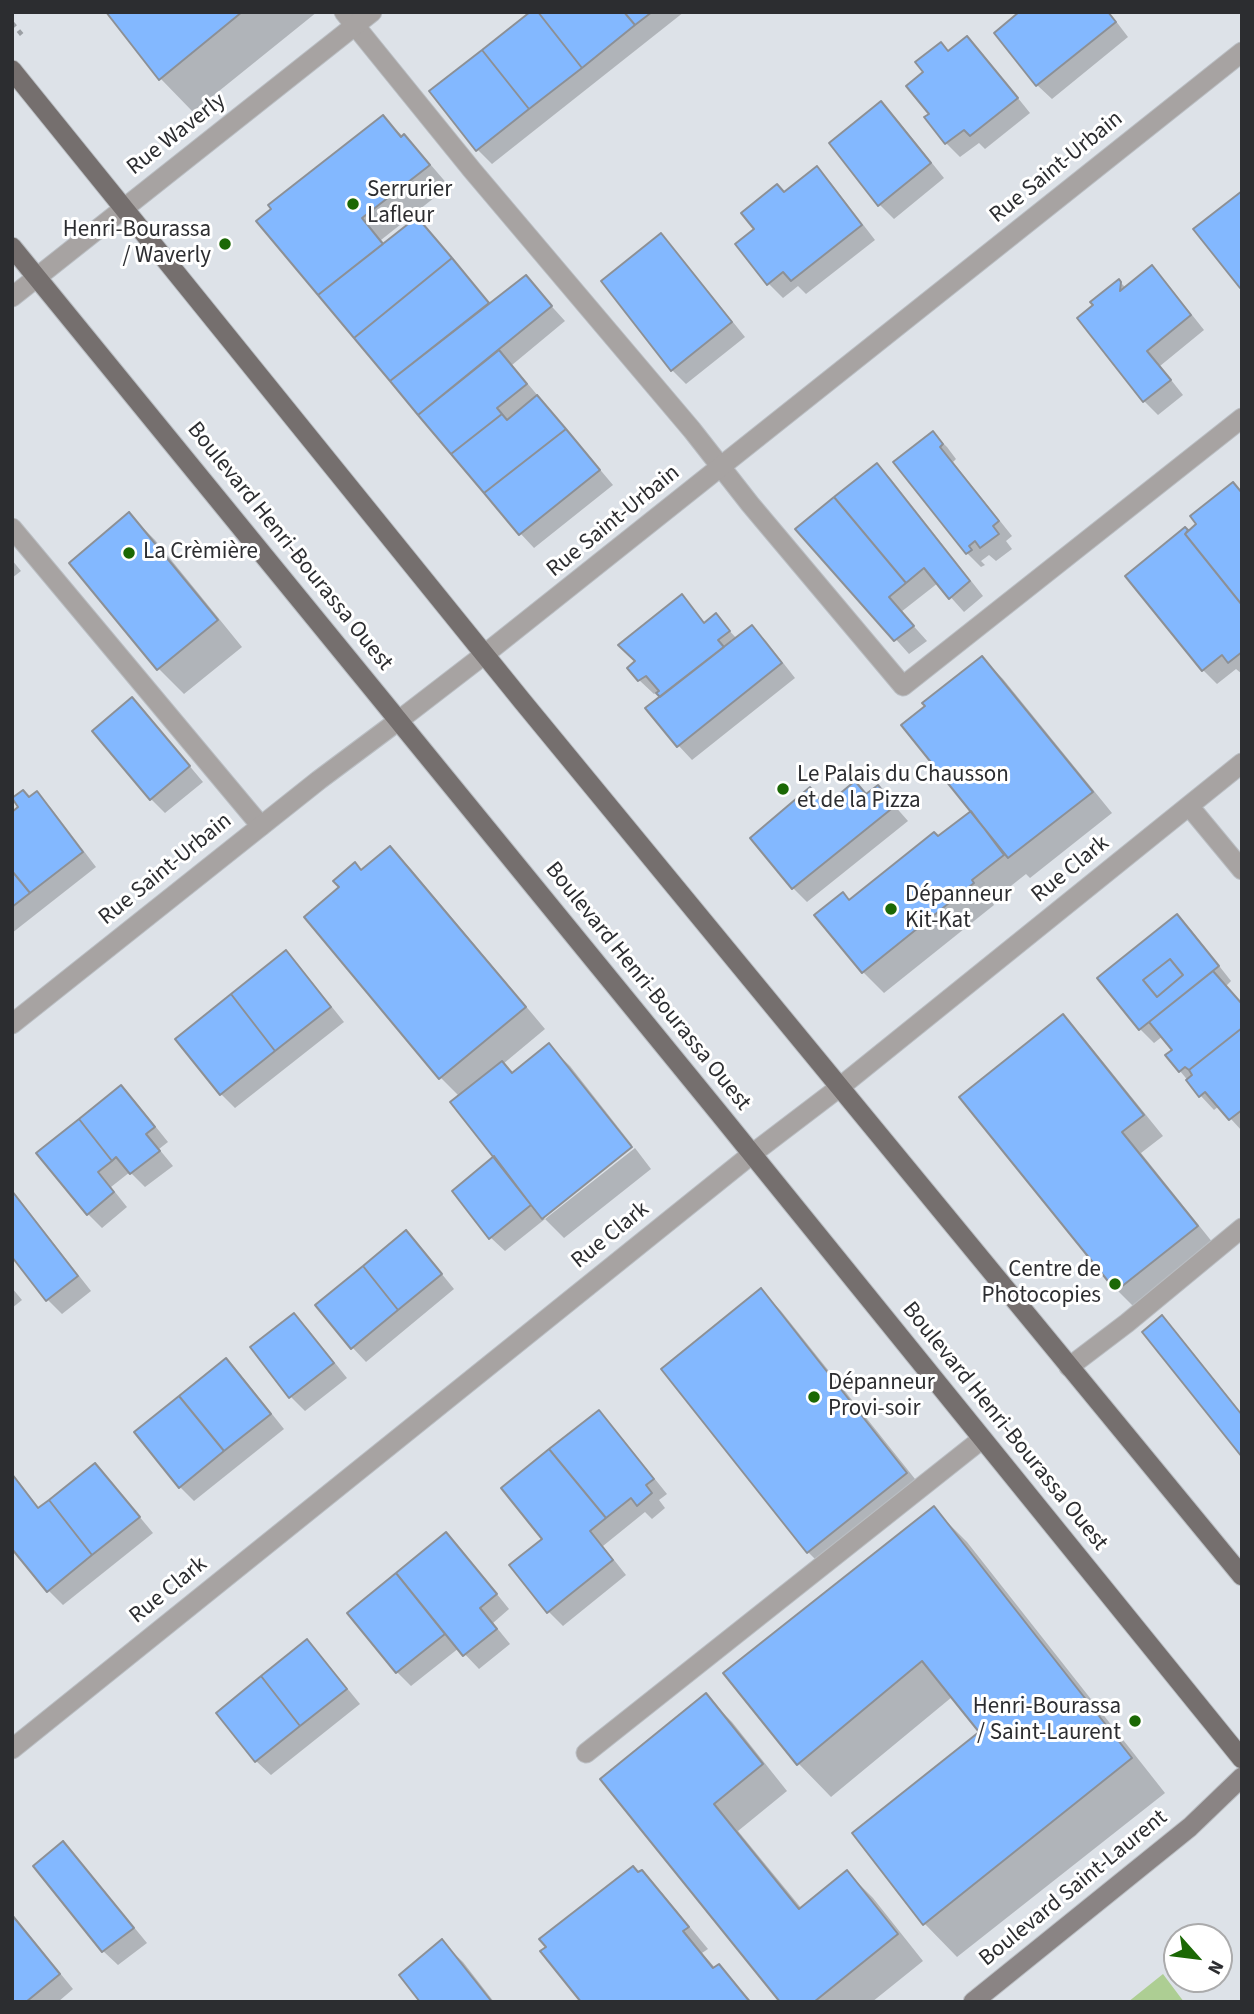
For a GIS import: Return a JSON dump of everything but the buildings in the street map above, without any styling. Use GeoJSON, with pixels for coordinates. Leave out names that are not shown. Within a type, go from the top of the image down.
{"type":"FeatureCollection","features":[{"type":"Feature","properties":{"kind":"main road"},"geometry":{"type":"LineString","coordinates":[[12,70],[485,654],[1242,1576]]}},
{"type":"Feature","properties":{"kind":"main road","name":"Boulevard Henri-Bourassa Ouest"},"geometry":{"type":"LineString","coordinates":[[12,247],[1242,1759]]}},
{"type":"Feature","properties":{"kind":"main road","name":"Boulevard Saint-Laurent"},"geometry":{"type":"LineString","coordinates":[[973,2002],[1205,1813],[1242,1777]]}},
{"type":"Feature","properties":{"kind":"main road","name":"Boulevard Saint-Laurent"},"geometry":{"type":"LineString","coordinates":[[1205,1813],[1242,1789]]}},
{"type":"Feature","properties":{"kind":"street","name":"Rue Waverly"},"geometry":{"type":"LineString","coordinates":[[12,297],[125,207],[350,19],[372,12]]}},
{"type":"Feature","properties":{"kind":"street"},"geometry":{"type":"LineString","coordinates":[[350,19],[472,170],[692,430],[903,686],[1242,418]]}},
{"type":"Feature","properties":{"kind":"street","name":"Rue Saint-Urbain"},"geometry":{"type":"LineString","coordinates":[[12,1024],[261,826],[485,654],[1242,52]]}},
{"type":"Feature","properties":{"kind":"street"},"geometry":{"type":"LineString","coordinates":[[12,528],[261,826]]}},
{"type":"Feature","properties":{"kind":"street","name":"Rue Clark"},"geometry":{"type":"LineString","coordinates":[[12,1749],[1242,764]]}},
{"type":"Feature","properties":{"kind":"street"},"geometry":{"type":"LineString","coordinates":[[1189,806],[1242,870]]}},
{"type":"Feature","properties":{"kind":"street"},"geometry":{"type":"LineString","coordinates":[[1069,1367],[1128,1324],[1242,1228]]}},
{"type":"Feature","properties":{"kind":"street"},"geometry":{"type":"LineString","coordinates":[[586,1753],[982,1439]]}},
{"type":"Feature","properties":{"kind":"green space"},"geometry":{"type":"Polygon","coordinates":[[[1163,1974],[1163,1993],[1177,1993],[1184,2002],[1128,2002],[1163,1974]]]}},
{"type":"Feature","properties":{"kind":"place","name":"Serrurier Lafleur"},"geometry":{"type":"Point","coordinates":[353,204]}},
{"type":"Feature","properties":{"kind":"place","name":"Henri-Bourassa / Waverly"},"geometry":{"type":"Point","coordinates":[225,244]}},
{"type":"Feature","properties":{"kind":"place","name":"La Crèmière"},"geometry":{"type":"Point","coordinates":[129,553]}},
{"type":"Feature","properties":{"kind":"place","name":"Le Palais du Chausson et de la Pizza"},"geometry":{"type":"Point","coordinates":[783,789]}},
{"type":"Feature","properties":{"kind":"place","name":"Dépanneur Kit-Kat"},"geometry":{"type":"Point","coordinates":[891,909]}},
{"type":"Feature","properties":{"kind":"place","name":"Centre de Photocopies"},"geometry":{"type":"Point","coordinates":[1115,1284]}},
{"type":"Feature","properties":{"kind":"place","name":"Dépanneur Provi-soir"},"geometry":{"type":"Point","coordinates":[814,1397]}},
{"type":"Feature","properties":{"kind":"place","name":"Henri-Bourassa / Saint-Laurent"},"geometry":{"type":"Point","coordinates":[1135,1721]}}]}
